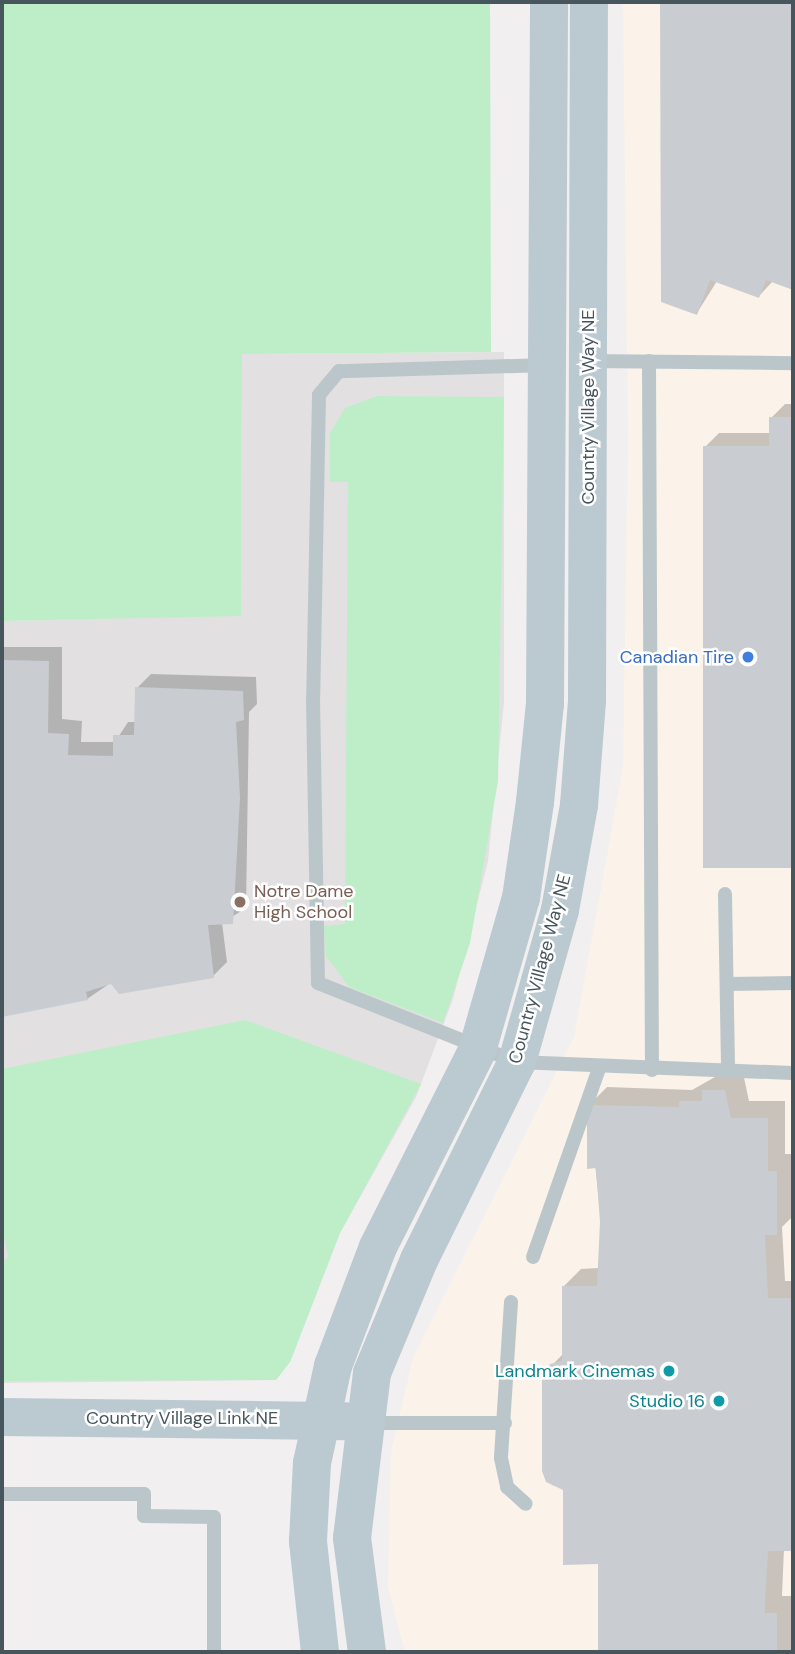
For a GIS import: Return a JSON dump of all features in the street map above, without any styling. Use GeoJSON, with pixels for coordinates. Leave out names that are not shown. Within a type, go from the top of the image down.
{"type":"FeatureCollection","features":[{"type":"Feature","properties":{"kind":"street","name":"Country Village Way NE"},"geometry":{"type":"LineString","coordinates":[[367,1652],[352,1538],[362,1423],[390,1327],[517,1062],[560,910],[579,805],[587,700],[549,2]]}},
{"type":"Feature","properties":{"kind":"street","name":"Country Village Way NE"},"geometry":{"type":"LineString","coordinates":[[320,1652],[308,1541],[320,1419],[332,1366],[378,1247],[477,1051],[521,898],[535,802],[545,704],[589,2]]}},
{"type":"Feature","properties":{"kind":"street","name":"Country Village Link NE"},"geometry":{"type":"LineString","coordinates":[[2,1417],[320,1419],[362,1423]]}},
{"type":"Feature","properties":{"kind":"lane"},"geometry":{"type":"LineString","coordinates":[[649,362],[653,1070]]}},
{"type":"Feature","properties":{"kind":"lane"},"geometry":{"type":"LineString","coordinates":[[793,363],[568,363],[339,371],[319,395],[313,698],[318,983],[477,1051],[517,1062],[599,1069],[793,1073]]}},
{"type":"Feature","properties":{"kind":"lane"},"geometry":{"type":"LineString","coordinates":[[725,894],[728,1070]]}},
{"type":"Feature","properties":{"kind":"lane"},"geometry":{"type":"LineString","coordinates":[[727,984],[793,983]]}},
{"type":"Feature","properties":{"kind":"lane"},"geometry":{"type":"LineString","coordinates":[[533,1257],[599,1069]]}},
{"type":"Feature","properties":{"kind":"lane"},"geometry":{"type":"LineString","coordinates":[[511,1302],[501,1458],[507,1487],[526,1504]]}},
{"type":"Feature","properties":{"kind":"lane"},"geometry":{"type":"LineString","coordinates":[[362,1423],[505,1423]]}},
{"type":"Feature","properties":{"kind":"lane"},"geometry":{"type":"LineString","coordinates":[[2,1494],[144,1494],[144,1516],[214,1517],[214,1652]]}},
{"type":"Feature","properties":{"kind":"shaded area"},"geometry":{"type":"Polygon","coordinates":[[[623,2],[793,2],[793,1652],[405,1652],[388,1587],[391,1451],[413,1358],[574,1037],[623,767],[628,442],[623,2]]]}},
{"type":"Feature","properties":{"kind":"shaded area","name":"Notre Dame High School"},"geometry":{"type":"Polygon","coordinates":[[[504,352],[504,702],[488,861],[453,999],[416,1097],[340,1233],[290,1362],[276,1380],[2,1383],[2,621],[241,615],[242,354],[504,352]]]}},
{"type":"Feature","properties":{"kind":"green space"},"geometry":{"type":"Polygon","coordinates":[[[2,2],[490,2],[491,352],[242,354],[241,616],[2,621],[2,2]]]}},
{"type":"Feature","properties":{"kind":"green space"},"geometry":{"type":"Polygon","coordinates":[[[377,396],[504,397],[498,781],[470,943],[443,1023],[349,987],[326,956],[324,926],[345,924],[348,482],[330,482],[330,433],[345,408],[377,396]]]}},
{"type":"Feature","properties":{"kind":"green space"},"geometry":{"type":"Polygon","coordinates":[[[245,1020],[421,1084],[340,1233],[290,1362],[276,1380],[2,1381],[2,1263],[8,1257],[2,1225],[2,1069],[245,1020]]]}},
{"type":"Feature","properties":{"kind":"building"},"geometry":{"type":"Polygon","coordinates":[[[660,2],[793,2],[793,290],[766,280],[759,298],[710,280],[697,315],[661,302],[660,2]]]}},
{"type":"Feature","properties":{"kind":"building","name":"Canadian Tire"},"geometry":{"type":"Polygon","coordinates":[[[769,417],[793,417],[793,868],[703,868],[703,446],[769,446],[769,417]]]}},
{"type":"Feature","properties":{"kind":"building"},"geometry":{"type":"Polygon","coordinates":[[[2,660],[49,661],[48,733],[69,734],[68,755],[113,756],[113,735],[134,735],[135,687],[243,691],[244,720],[236,722],[240,798],[233,924],[208,925],[214,978],[119,994],[111,984],[86,992],[88,1000],[2,1017],[2,660]]]}},
{"type":"Feature","properties":{"kind":"building","name":"Landmark Cinemas"},"geometry":{"type":"Polygon","coordinates":[[[702,1090],[725,1090],[731,1118],[768,1118],[768,1171],[777,1171],[777,1235],[765,1235],[768,1298],[793,1298],[793,1551],[768,1551],[765,1613],[777,1613],[777,1652],[598,1652],[598,1564],[563,1565],[563,1490],[546,1482],[542,1471],[542,1380],[550,1364],[562,1361],[562,1286],[597,1286],[600,1222],[596,1168],[587,1169],[587,1105],[679,1107],[679,1101],[702,1101],[702,1090]]]}},
{"type":"Feature","properties":{"kind":"place","name":"Canadian Tire"},"geometry":{"type":"Point","coordinates":[748,657]}},
{"type":"Feature","properties":{"kind":"place","name":"Notre Dame High School"},"geometry":{"type":"Point","coordinates":[240,902]}},
{"type":"Feature","properties":{"kind":"place","name":"Landmark Cinemas"},"geometry":{"type":"Point","coordinates":[669,1371]}},
{"type":"Feature","properties":{"kind":"place","name":"Studio 16"},"geometry":{"type":"Point","coordinates":[719,1401]}}]}
